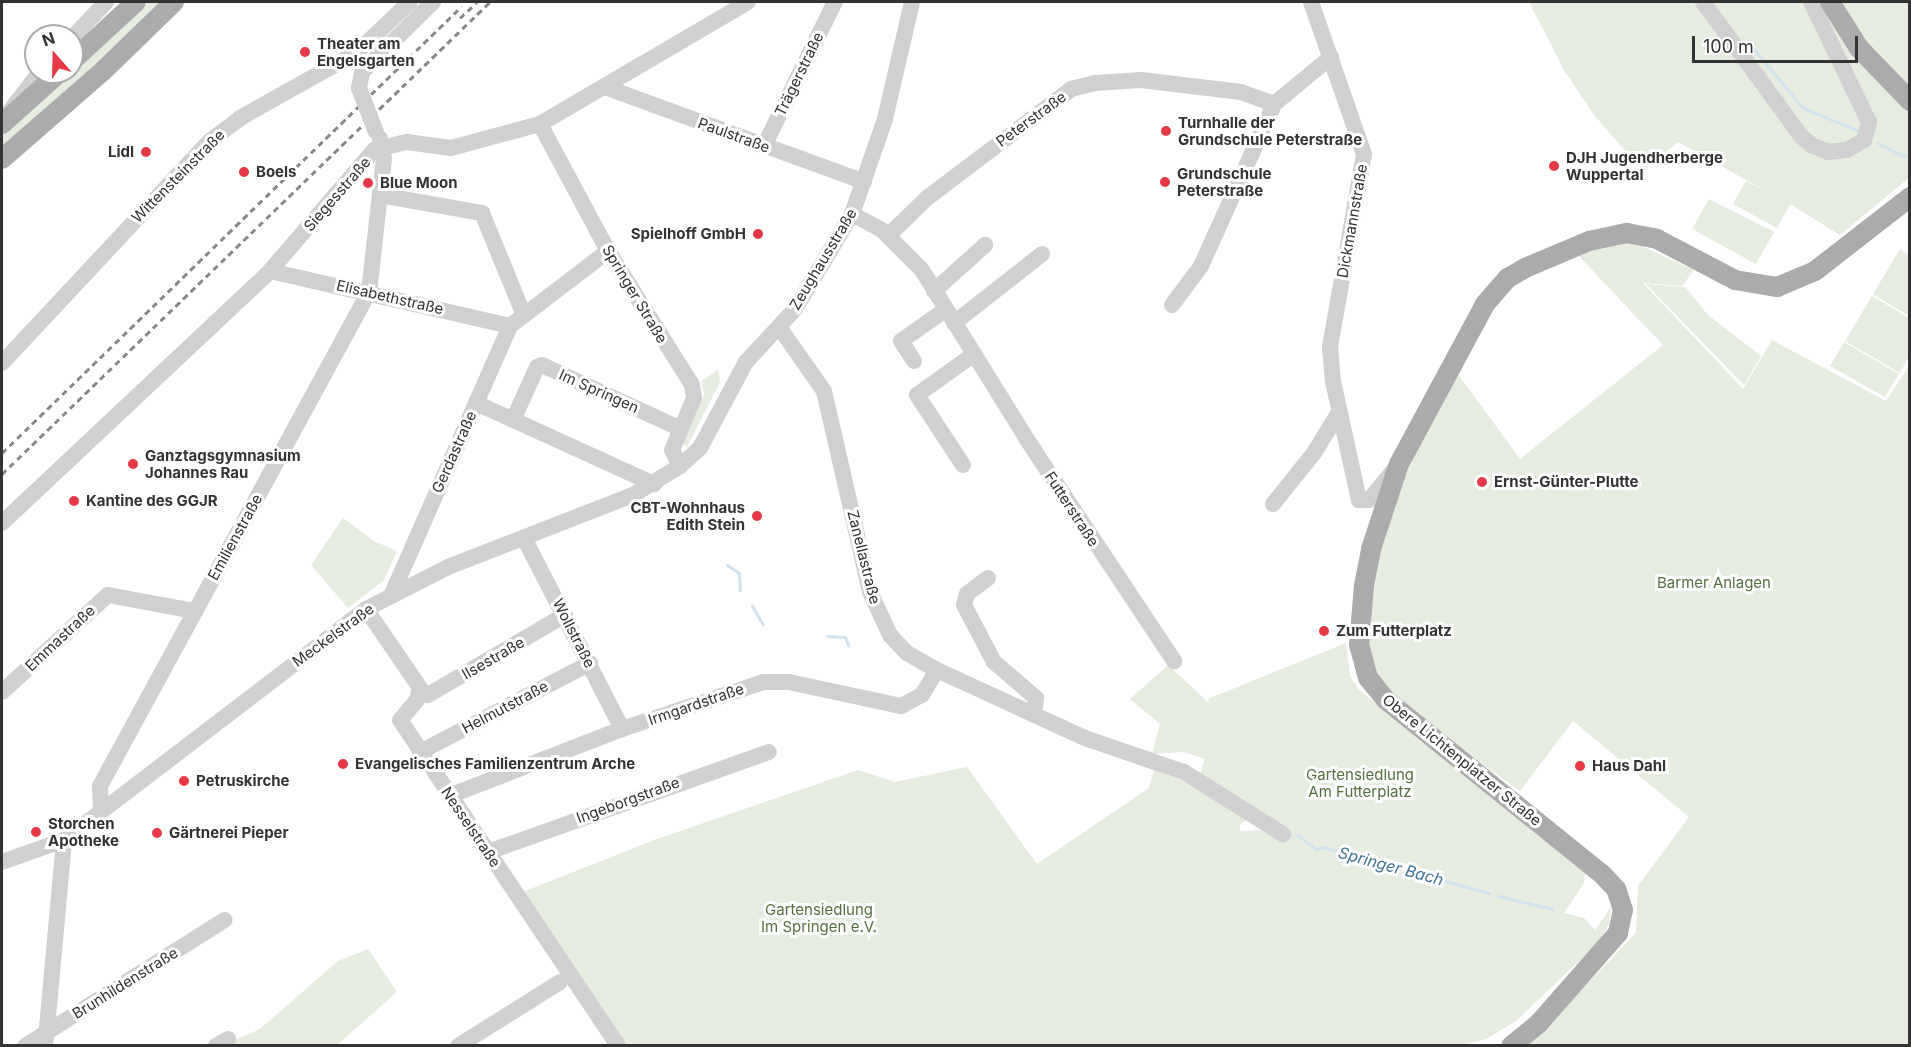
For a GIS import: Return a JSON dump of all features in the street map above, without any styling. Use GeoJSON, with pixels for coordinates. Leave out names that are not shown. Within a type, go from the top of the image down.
{"type":"FeatureCollection","features":[{"type":"Feature","properties":{"kind":"main road"},"geometry":{"type":"LineString","coordinates":[[84,50],[136,2]]}},
{"type":"Feature","properties":{"kind":"main road"},"geometry":{"type":"LineString","coordinates":[[2,159],[104,71],[174,2]]}},
{"type":"Feature","properties":{"kind":"main road"},"geometry":{"type":"LineString","coordinates":[[1830,2],[1859,48],[1910,101]]}},
{"type":"Feature","properties":{"kind":"main road"},"geometry":{"type":"LineString","coordinates":[[2,123],[46,84]]}},
{"type":"Feature","properties":{"kind":"main road","name":"Obere Lichtenplatzer Straße"},"geometry":{"type":"LineString","coordinates":[[1511,1046],[1539,1023],[1618,933],[1623,910],[1616,889],[1603,874],[1386,700],[1368,678],[1359,645],[1364,586],[1371,549],[1399,464],[1485,304],[1508,278],[1525,268],[1589,241],[1627,233],[1658,240],[1735,280],[1778,287],[1815,271],[1910,196]]}},
{"type":"Feature","properties":{"kind":"street"},"geometry":{"type":"LineString","coordinates":[[84,25],[106,2]]}},
{"type":"Feature","properties":{"kind":"street","name":"Wittensteinstraße"},"geometry":{"type":"LineString","coordinates":[[2,363],[210,141],[258,107],[356,52],[410,2]]}},
{"type":"Feature","properties":{"kind":"street","name":"Emilienstraße"},"geometry":{"type":"LineString","coordinates":[[101,808],[100,786],[369,292],[380,195],[379,138],[359,87],[362,72],[433,2]]}},
{"type":"Feature","properties":{"kind":"street","name":"Siegesstraße"},"geometry":{"type":"LineString","coordinates":[[2,523],[270,271],[379,138],[451,148],[540,124],[748,2]]}},
{"type":"Feature","properties":{"kind":"street","name":"Trägerstraße"},"geometry":{"type":"LineString","coordinates":[[764,146],[835,2]]}},
{"type":"Feature","properties":{"kind":"street","name":"Zeughausstraße"},"geometry":{"type":"LineString","coordinates":[[713,426],[726,393],[746,362],[795,309],[852,214],[864,182],[907,36],[912,2]]}},
{"type":"Feature","properties":{"kind":"street","name":"Dickmannstraße"},"geometry":{"type":"LineString","coordinates":[[1311,2],[1364,154],[1331,329],[1333,381],[1359,500],[1369,500],[1399,464]]}},
{"type":"Feature","properties":{"kind":"street"},"geometry":{"type":"LineString","coordinates":[[1703,2],[1801,136],[1811,145],[1828,152],[1847,150],[1864,140],[1869,122],[1811,2]]}},
{"type":"Feature","properties":{"kind":"street"},"geometry":{"type":"LineString","coordinates":[[1172,305],[1201,266],[1275,104],[1331,57]]}},
{"type":"Feature","properties":{"kind":"street","name":"Peterstraße"},"geometry":{"type":"LineString","coordinates":[[888,236],[927,198],[1071,89],[1095,83],[1142,80],[1241,92],[1275,104]]}},
{"type":"Feature","properties":{"kind":"street"},"geometry":{"type":"LineString","coordinates":[[2,123],[20,93],[29,84]]}},
{"type":"Feature","properties":{"kind":"street","name":"Paulstraße"},"geometry":{"type":"LineString","coordinates":[[605,87],[864,182]]}},
{"type":"Feature","properties":{"kind":"street","name":"Springer Straße"},"geometry":{"type":"LineString","coordinates":[[540,124],[608,251],[695,391],[672,450],[680,466]]}},
{"type":"Feature","properties":{"kind":"street"},"geometry":{"type":"LineString","coordinates":[[380,195],[482,213],[523,313]]}},
{"type":"Feature","properties":{"kind":"street","name":"Futterstraße"},"geometry":{"type":"LineString","coordinates":[[852,214],[888,236],[922,270],[949,317],[1174,661]]}},
{"type":"Feature","properties":{"kind":"street"},"geometry":{"type":"LineString","coordinates":[[934,291],[986,244]]}},
{"type":"Feature","properties":{"kind":"street","name":"Gerdastraße"},"geometry":{"type":"LineString","coordinates":[[391,596],[510,326],[523,313],[608,251]]}},
{"type":"Feature","properties":{"kind":"street"},"geometry":{"type":"LineString","coordinates":[[914,361],[901,341],[949,317],[1041,254]]}},
{"type":"Feature","properties":{"kind":"street","name":"Elisabethstraße"},"geometry":{"type":"LineString","coordinates":[[270,271],[510,326]]}},
{"type":"Feature","properties":{"kind":"street","name":"Zanellastraße"},"geometry":{"type":"LineString","coordinates":[[779,327],[824,391],[832,411],[878,614],[908,653],[937,670],[1034,715],[1142,760],[1184,772],[1283,834]]}},
{"type":"Feature","properties":{"kind":"street"},"geometry":{"type":"LineString","coordinates":[[963,465],[917,395],[974,354]]}},
{"type":"Feature","properties":{"kind":"street","name":"Im Springen"},"geometry":{"type":"LineString","coordinates":[[513,420],[537,367],[542,365],[681,429]]}},
{"type":"Feature","properties":{"kind":"street"},"geometry":{"type":"LineString","coordinates":[[476,403],[654,484]]}},
{"type":"Feature","properties":{"kind":"street"},"geometry":{"type":"LineString","coordinates":[[1273,504],[1314,453],[1339,412]]}},
{"type":"Feature","properties":{"kind":"street","name":"Meckelstraße"},"geometry":{"type":"LineString","coordinates":[[2,862],[64,840],[101,808],[366,609],[448,567],[616,504],[654,484],[680,466],[700,447],[713,426]]}},
{"type":"Feature","properties":{"kind":"street","name":"Wollstraße"},"geometry":{"type":"LineString","coordinates":[[524,538],[622,729]]}},
{"type":"Feature","properties":{"kind":"street"},"geometry":{"type":"LineString","coordinates":[[988,578],[967,594],[964,605],[994,662],[1036,698],[1034,715]]}},
{"type":"Feature","properties":{"kind":"street","name":"Emmastraße"},"geometry":{"type":"LineString","coordinates":[[2,692],[108,595],[194,611]]}},
{"type":"Feature","properties":{"kind":"street"},"geometry":{"type":"LineString","coordinates":[[366,609],[420,694]]}},
{"type":"Feature","properties":{"kind":"street","name":"Ilsestraße"},"geometry":{"type":"LineString","coordinates":[[420,694],[428,695],[565,615]]}},
{"type":"Feature","properties":{"kind":"street","name":"Helmutstraße"},"geometry":{"type":"LineString","coordinates":[[420,752],[590,663]]}},
{"type":"Feature","properties":{"kind":"street","name":"Irmgardstraße"},"geometry":{"type":"LineString","coordinates":[[450,796],[622,729],[763,682],[789,682],[900,706],[922,695],[937,670]]}},
{"type":"Feature","properties":{"kind":"street","name":"Nesselstraße"},"geometry":{"type":"LineString","coordinates":[[420,694],[400,720],[618,1046]]}},
{"type":"Feature","properties":{"kind":"street","name":"Ingeborgstraße"},"geometry":{"type":"LineString","coordinates":[[488,852],[769,752]]}},
{"type":"Feature","properties":{"kind":"street"},"geometry":{"type":"LineString","coordinates":[[46,1039],[64,840]]}},
{"type":"Feature","properties":{"kind":"street","name":"Brunhildenstraße"},"geometry":{"type":"LineString","coordinates":[[25,1046],[46,1039],[224,920]]}},
{"type":"Feature","properties":{"kind":"street"},"geometry":{"type":"LineString","coordinates":[[458,1046],[560,982]]}},
{"type":"Feature","properties":{"kind":"green space"},"geometry":{"type":"Polygon","coordinates":[[[145,2],[165,2],[84,76],[84,58],[145,2]]]}},
{"type":"Feature","properties":{"kind":"green space"},"geometry":{"type":"Polygon","coordinates":[[[1529,2],[1909,2],[1909,178],[1840,235],[1790,204],[1777,228],[1733,204],[1746,181],[1773,195],[1678,142],[1643,171],[1594,115],[1564,70],[1529,2]]]}},
{"type":"Feature","properties":{"kind":"green space"},"geometry":{"type":"Polygon","coordinates":[[[55,84],[75,84],[2,151],[2,133],[55,84]]]}},
{"type":"Feature","properties":{"kind":"green space"},"geometry":{"type":"Polygon","coordinates":[[[1709,199],[1774,232],[1756,264],[1692,229],[1709,199]]]}},
{"type":"Feature","properties":{"kind":"green space","name":"Barmer Anlagen"},"geometry":{"type":"Polygon","coordinates":[[[1633,242],[1694,270],[1682,286],[1643,283],[1743,389],[1772,340],[1886,401],[1909,366],[1909,1045],[1528,1045],[1636,933],[1638,886],[1689,817],[1573,721],[1520,791],[1413,715],[1375,678],[1366,636],[1383,539],[1404,478],[1455,370],[1520,459],[1663,345],[1576,253],[1633,242]]]}},
{"type":"Feature","properties":{"kind":"green space"},"geometry":{"type":"Polygon","coordinates":[[[1900,249],[1909,255],[1909,316],[1873,294],[1900,249]]]}},
{"type":"Feature","properties":{"kind":"green space"},"geometry":{"type":"Polygon","coordinates":[[[1646,284],[1685,287],[1708,315],[1761,356],[1744,385],[1646,284]]]}},
{"type":"Feature","properties":{"kind":"green space"},"geometry":{"type":"Polygon","coordinates":[[[1872,296],[1909,318],[1909,356],[1900,373],[1845,341],[1872,296]]]}},
{"type":"Feature","properties":{"kind":"green space"},"geometry":{"type":"Polygon","coordinates":[[[1844,342],[1899,374],[1885,397],[1830,366],[1844,342]]]}},
{"type":"Feature","properties":{"kind":"green space"},"geometry":{"type":"Polygon","coordinates":[[[718,370],[720,382],[687,447],[683,444],[704,395],[701,381],[718,370]]]}},
{"type":"Feature","properties":{"kind":"green space"},"geometry":{"type":"Polygon","coordinates":[[[343,518],[374,541],[397,551],[384,580],[348,608],[311,565],[343,518]]]}},
{"type":"Feature","properties":{"kind":"green space","name":"Gartensiedlung Im Springen e.V."},"geometry":{"type":"Polygon","coordinates":[[[1346,643],[1350,676],[1359,690],[1585,873],[1584,883],[1564,913],[1584,918],[1595,930],[1611,907],[1609,924],[1597,944],[1516,1021],[1486,1039],[1464,1045],[623,1046],[520,893],[657,839],[858,770],[895,782],[967,767],[1037,864],[1149,788],[1154,770],[1196,786],[1247,819],[1240,825],[1240,831],[1279,830],[1199,776],[1205,759],[1184,752],[1152,754],[1160,724],[1130,699],[1168,665],[1209,703],[1208,699],[1346,643]]]}},
{"type":"Feature","properties":{"kind":"green space"},"geometry":{"type":"Polygon","coordinates":[[[368,949],[397,992],[337,1045],[236,1046],[233,1041],[260,1029],[338,961],[368,949]]]}},
{"type":"Feature","properties":{"kind":"waterway"},"geometry":{"type":"LineString","coordinates":[[1752,47],[1803,108],[1857,130]]}},
{"type":"Feature","properties":{"kind":"waterway"},"geometry":{"type":"LineString","coordinates":[[1878,143],[1905,157]]}},
{"type":"Feature","properties":{"kind":"waterway"},"geometry":{"type":"LineString","coordinates":[[727,565],[739,573],[740,590]]}},
{"type":"Feature","properties":{"kind":"waterway"},"geometry":{"type":"LineString","coordinates":[[752,606],[763,624]]}},
{"type":"Feature","properties":{"kind":"waterway"},"geometry":{"type":"LineString","coordinates":[[827,636],[845,637],[848,645]]}},
{"type":"Feature","properties":{"kind":"waterway","name":"Springer Bach"},"geometry":{"type":"LineString","coordinates":[[1297,835],[1316,849],[1322,847],[1489,893]]}},
{"type":"Feature","properties":{"kind":"waterway","name":"Springer Bach"},"geometry":{"type":"LineString","coordinates":[[1498,896],[1552,909]]}},
{"type":"Feature","properties":{"kind":"railway"},"geometry":{"type":"LineString","coordinates":[[460,18],[477,2]]}},
{"type":"Feature","properties":{"kind":"railway"},"geometry":{"type":"LineString","coordinates":[[2,474],[490,2]]}},
{"type":"Feature","properties":{"kind":"railway"},"geometry":{"type":"LineString","coordinates":[[2,453],[462,6]]}},
{"type":"Feature","properties":{"kind":"place","name":"Theater am Engelsgarten"},"geometry":{"type":"Point","coordinates":[305,52]}},
{"type":"Feature","properties":{"kind":"place","name":"Turnhalle der Grundschule Peterstraße"},"geometry":{"type":"Point","coordinates":[1166,131]}},
{"type":"Feature","properties":{"kind":"place","name":"Lidl"},"geometry":{"type":"Point","coordinates":[146,152]}},
{"type":"Feature","properties":{"kind":"place","name":"DJH Jugendherberge Wuppertal"},"geometry":{"type":"Point","coordinates":[1554,166]}},
{"type":"Feature","properties":{"kind":"place","name":"Boels"},"geometry":{"type":"Point","coordinates":[244,172]}},
{"type":"Feature","properties":{"kind":"place","name":"Grundschule Peterstraße"},"geometry":{"type":"Point","coordinates":[1165,182]}},
{"type":"Feature","properties":{"kind":"place","name":"Blue Moon"},"geometry":{"type":"Point","coordinates":[368,183]}},
{"type":"Feature","properties":{"kind":"place","name":"Spielhoff GmbH"},"geometry":{"type":"Point","coordinates":[758,234]}},
{"type":"Feature","properties":{"kind":"place","name":"Ganztagsgymnasium Johannes Rau"},"geometry":{"type":"Point","coordinates":[133,464]}},
{"type":"Feature","properties":{"kind":"place","name":"Ernst-Günter-Plutte"},"geometry":{"type":"Point","coordinates":[1482,482]}},
{"type":"Feature","properties":{"kind":"place","name":"Kantine des GGJR"},"geometry":{"type":"Point","coordinates":[74,501]}},
{"type":"Feature","properties":{"kind":"place","name":"CBT-Wohnhaus Edith Stein"},"geometry":{"type":"Point","coordinates":[757,516]}},
{"type":"Feature","properties":{"kind":"place","name":"Zum Futterplatz"},"geometry":{"type":"Point","coordinates":[1324,631]}},
{"type":"Feature","properties":{"kind":"place","name":"Evangelisches Familienzentrum Arche"},"geometry":{"type":"Point","coordinates":[343,764]}},
{"type":"Feature","properties":{"kind":"place","name":"Haus Dahl"},"geometry":{"type":"Point","coordinates":[1580,766]}},
{"type":"Feature","properties":{"kind":"place","name":"Petruskirche"},"geometry":{"type":"Point","coordinates":[184,781]}},
{"type":"Feature","properties":{"kind":"place","name":"Storchen Apotheke"},"geometry":{"type":"Point","coordinates":[36,832]}},
{"type":"Feature","properties":{"kind":"place","name":"Gärtnerei Pieper"},"geometry":{"type":"Point","coordinates":[157,833]}},
{"type":"Feature","properties":{"kind":"park label","name":"Gartensiedlung Am Futterplatz"},"geometry":{"type":"Point","coordinates":[1360,782]}}]}
